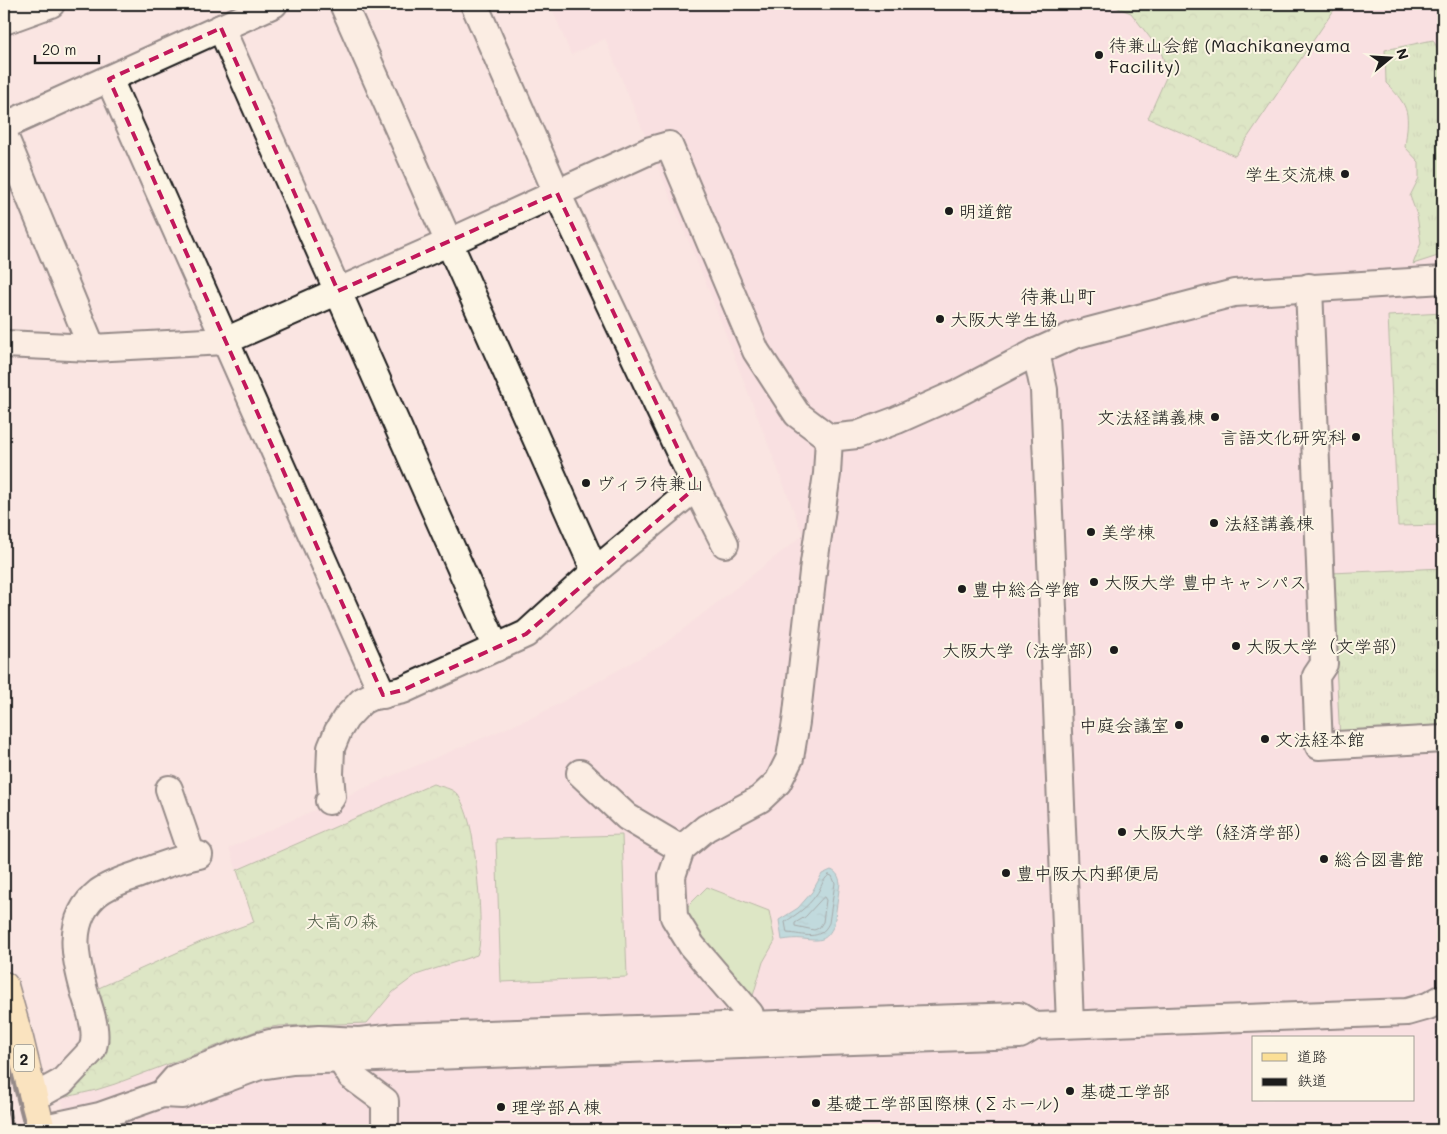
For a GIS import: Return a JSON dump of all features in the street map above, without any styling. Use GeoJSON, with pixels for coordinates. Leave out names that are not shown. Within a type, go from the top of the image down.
{"type":"FeatureCollection","features":[{"type":"Feature","properties":{"kind":"main road","name":"2"},"geometry":{"type":"LineString","coordinates":[[4,986],[19,1039],[39,1130]]}},
{"type":"Feature","properties":{"kind":"street"},"geometry":{"type":"LineString","coordinates":[[4,22],[51,4]]}},
{"type":"Feature","properties":{"kind":"street"},"geometry":{"type":"LineString","coordinates":[[4,126],[274,4]]}},
{"type":"Feature","properties":{"kind":"street"},"geometry":{"type":"LineString","coordinates":[[343,4],[595,571]]}},
{"type":"Feature","properties":{"kind":"street"},"geometry":{"type":"LineString","coordinates":[[474,4],[557,193],[696,486],[726,544]]}},
{"type":"Feature","properties":{"kind":"street"},"geometry":{"type":"LineString","coordinates":[[221,28],[496,648]]}},
{"type":"Feature","properties":{"kind":"street"},"geometry":{"type":"LineString","coordinates":[[109,79],[383,695]]}},
{"type":"Feature","properties":{"kind":"street"},"geometry":{"type":"LineString","coordinates":[[4,135],[92,348]]}},
{"type":"Feature","properties":{"kind":"street"},"geometry":{"type":"LineString","coordinates":[[4,344],[92,348],[224,341],[450,242],[652,150],[669,145],[756,351],[797,414],[829,438],[857,436],[896,420],[960,392],[1036,352],[1074,335],[1234,293],[1443,280]]}},
{"type":"Feature","properties":{"kind":"street"},"geometry":{"type":"LineString","coordinates":[[1308,288],[1324,664],[1316,676],[1319,746],[1443,739]]}},
{"type":"Feature","properties":{"kind":"street"},"geometry":{"type":"LineString","coordinates":[[1036,352],[1044,390],[1070,1024]]}},
{"type":"Feature","properties":{"kind":"street"},"geometry":{"type":"LineString","coordinates":[[752,1025],[750,1014],[692,946],[674,917],[672,876],[682,849],[706,828],[760,799],[778,782],[790,758],[827,474],[829,438]]}},
{"type":"Feature","properties":{"kind":"street"},"geometry":{"type":"LineString","coordinates":[[329,801],[332,797],[330,754],[338,731],[346,718],[362,701],[370,697],[403,690],[526,634],[595,571],[696,486]]}},
{"type":"Feature","properties":{"kind":"street"},"geometry":{"type":"LineString","coordinates":[[580,773],[627,817],[682,849]]}},
{"type":"Feature","properties":{"kind":"street"},"geometry":{"type":"LineString","coordinates":[[33,1098],[62,1082],[92,1050],[94,1044],[94,1030],[74,946],[79,920],[88,904],[99,892],[106,888],[150,870],[196,856],[169,788]]}},
{"type":"Feature","properties":{"kind":"street"},"geometry":{"type":"LineString","coordinates":[[39,1130],[100,1116],[162,1094],[176,1078],[259,1046],[293,1041],[334,1049],[1020,1035],[1036,1026],[1407,1012],[1428,1006],[1443,998]]}},
{"type":"Feature","properties":{"kind":"street"},"geometry":{"type":"LineString","coordinates":[[334,1049],[359,1041],[397,1037],[1019,1016],[1036,1026]]}},
{"type":"Feature","properties":{"kind":"street"},"geometry":{"type":"LineString","coordinates":[[334,1049],[351,1076],[385,1101],[386,1130]]}},
{"type":"Feature","properties":{"kind":"highlighted area"},"geometry":{"type":"Polygon","coordinates":[[[221,28],[338,291],[557,193],[696,487],[526,634],[403,690],[383,695],[109,79],[221,28]]]}},
{"type":"Feature","properties":{"kind":"shaded area","name":"大阪大学 豊中キャンパス"},"geometry":{"type":"Polygon","coordinates":[[[550,4],[1443,4],[1443,1130],[69,1130],[60,1092],[205,940],[254,922],[229,848],[389,777],[535,716],[558,704],[664,644],[803,535],[707,286],[605,39],[571,55],[550,4]]]}},
{"type":"Feature","properties":{"kind":"green space"},"geometry":{"type":"Polygon","coordinates":[[[1108,4],[1338,4],[1235,156],[1148,118],[1168,73],[1161,52],[1131,13],[1108,4]]]}},
{"type":"Feature","properties":{"kind":"green space"},"geometry":{"type":"Polygon","coordinates":[[[1433,40],[1443,58],[1443,250],[1438,256],[1413,264],[1421,243],[1417,215],[1410,196],[1419,178],[1419,162],[1405,147],[1406,112],[1400,99],[1386,83],[1385,50],[1433,40]]]}},
{"type":"Feature","properties":{"kind":"green space"},"geometry":{"type":"Polygon","coordinates":[[[1443,313],[1443,525],[1398,526],[1388,316],[1443,313]]]}},
{"type":"Feature","properties":{"kind":"green space"},"geometry":{"type":"Polygon","coordinates":[[[1443,568],[1443,734],[1340,739],[1331,573],[1443,568]]]}},
{"type":"Feature","properties":{"kind":"green space","name":"大高の森"},"geometry":{"type":"Polygon","coordinates":[[[433,784],[450,789],[458,795],[470,825],[476,860],[479,897],[480,932],[477,955],[416,975],[393,992],[367,1023],[264,1028],[115,1084],[62,1098],[60,1092],[92,1062],[92,991],[205,940],[254,922],[237,870],[433,784]]]}},
{"type":"Feature","properties":{"kind":"green space"},"geometry":{"type":"Polygon","coordinates":[[[622,835],[627,977],[501,982],[496,839],[622,835]]]}},
{"type":"Feature","properties":{"kind":"green space"},"geometry":{"type":"Polygon","coordinates":[[[707,887],[769,911],[775,941],[763,962],[752,999],[713,960],[682,912],[707,887]]]}},
{"type":"Feature","properties":{"kind":"water"},"geometry":{"type":"Polygon","coordinates":[[[831,870],[835,872],[840,883],[834,925],[831,931],[828,935],[818,940],[782,940],[779,920],[798,908],[812,892],[822,874],[831,870]]]}},
{"type":"Feature","properties":{"kind":"railway"},"geometry":{"type":"LineString","coordinates":[[4,1045],[26,1130]]}},
{"type":"Feature","properties":{"kind":"railway"},"geometry":{"type":"LineString","coordinates":[[4,1091],[13,1130]]}},
{"type":"Feature","properties":{"kind":"place","name":"待兼山会館 (Machikaneyama Facility)"},"geometry":{"type":"Point","coordinates":[1099,55]}},
{"type":"Feature","properties":{"kind":"place","name":"学生交流棟"},"geometry":{"type":"Point","coordinates":[1345,174]}},
{"type":"Feature","properties":{"kind":"place","name":"明道館"},"geometry":{"type":"Point","coordinates":[949,211]}},
{"type":"Feature","properties":{"kind":"place","name":"大阪大学生協"},"geometry":{"type":"Point","coordinates":[940,319]}},
{"type":"Feature","properties":{"kind":"place","name":"文法経講義棟"},"geometry":{"type":"Point","coordinates":[1215,417]}},
{"type":"Feature","properties":{"kind":"place","name":"言語文化研究科"},"geometry":{"type":"Point","coordinates":[1356,437]}},
{"type":"Feature","properties":{"kind":"place","name":"ヴィラ待兼山"},"geometry":{"type":"Point","coordinates":[586,483]}},
{"type":"Feature","properties":{"kind":"place","name":"法経講義棟"},"geometry":{"type":"Point","coordinates":[1214,523]}},
{"type":"Feature","properties":{"kind":"place","name":"美学棟"},"geometry":{"type":"Point","coordinates":[1091,532]}},
{"type":"Feature","properties":{"kind":"place","name":"大阪大学 豊中キャンパス"},"geometry":{"type":"Point","coordinates":[1094,582]}},
{"type":"Feature","properties":{"kind":"place","name":"豊中総合学館"},"geometry":{"type":"Point","coordinates":[962,589]}},
{"type":"Feature","properties":{"kind":"place","name":"大阪大学（文学部）"},"geometry":{"type":"Point","coordinates":[1236,646]}},
{"type":"Feature","properties":{"kind":"place","name":"大阪大学（法学部）"},"geometry":{"type":"Point","coordinates":[1114,650]}},
{"type":"Feature","properties":{"kind":"place","name":"中庭会議室"},"geometry":{"type":"Point","coordinates":[1179,725]}},
{"type":"Feature","properties":{"kind":"place","name":"文法経本館"},"geometry":{"type":"Point","coordinates":[1265,739]}},
{"type":"Feature","properties":{"kind":"place","name":"大阪大学（経済学部）"},"geometry":{"type":"Point","coordinates":[1122,832]}},
{"type":"Feature","properties":{"kind":"place","name":"総合図書館"},"geometry":{"type":"Point","coordinates":[1324,859]}},
{"type":"Feature","properties":{"kind":"place","name":"豊中阪大内郵便局"},"geometry":{"type":"Point","coordinates":[1006,873]}},
{"type":"Feature","properties":{"kind":"place","name":"基礎工学部"},"geometry":{"type":"Point","coordinates":[1070,1091]}},
{"type":"Feature","properties":{"kind":"place","name":"基礎工学部国際棟 (Σホール)"},"geometry":{"type":"Point","coordinates":[816,1103]}},
{"type":"Feature","properties":{"kind":"place","name":"理学部Ａ棟"},"geometry":{"type":"Point","coordinates":[501,1107]}},
{"type":"Feature","properties":{"kind":"district","name":"待兼山町"},"geometry":{"type":"Point","coordinates":[1058,295]}}]}
